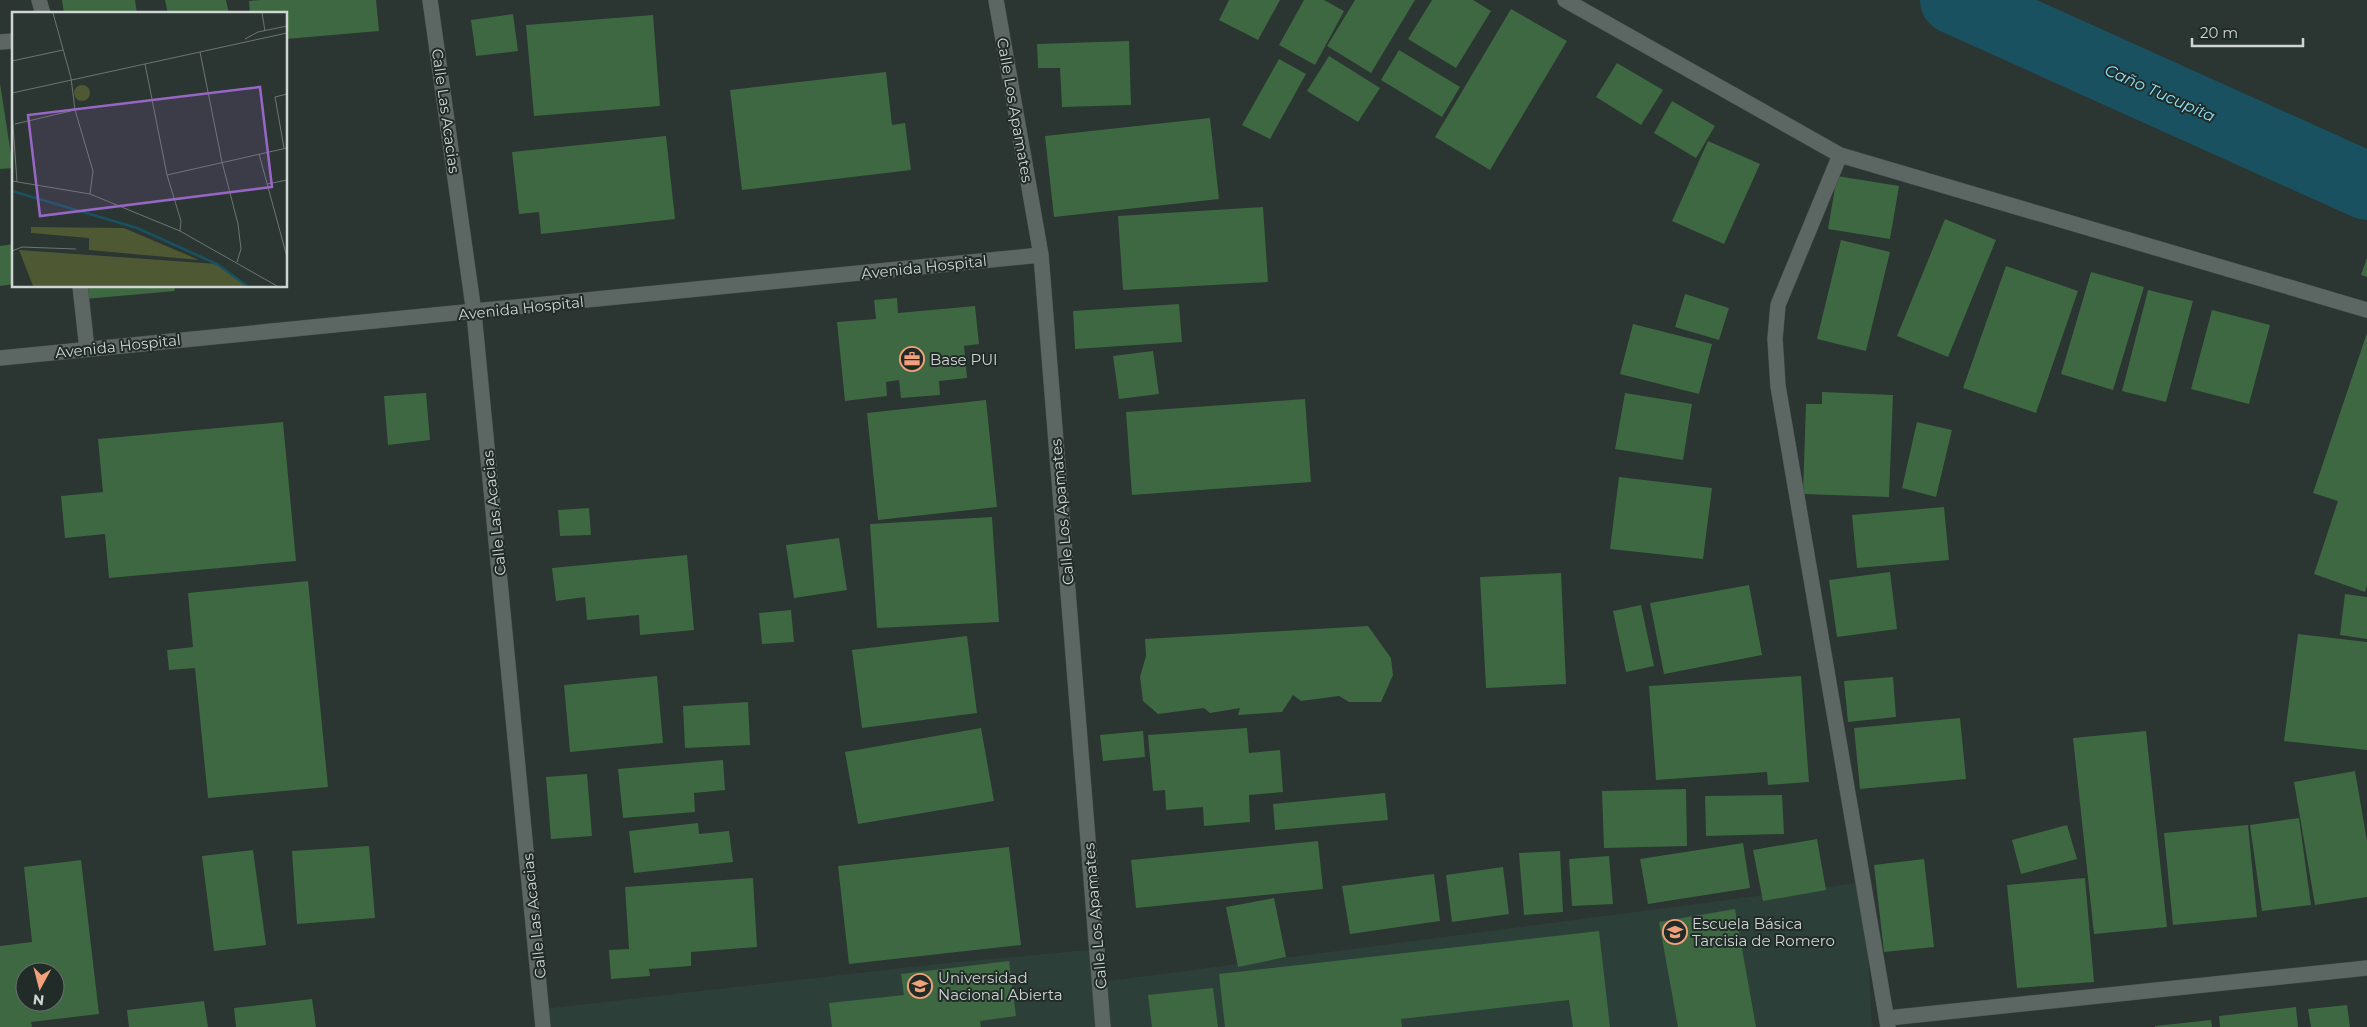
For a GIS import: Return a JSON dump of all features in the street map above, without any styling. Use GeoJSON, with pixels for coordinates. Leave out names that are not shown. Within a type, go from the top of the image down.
{"type":"FeatureCollection","features":[{"type":"Feature","properties":{"kind":"street","name":"Calle Las Acacias"},"geometry":{"type":"LineString","coordinates":[[430,0],[474,313],[543,1027]]}},
{"type":"Feature","properties":{"kind":"street","name":"Calle Los Apamates"},"geometry":{"type":"LineString","coordinates":[[996,0],[1041,255],[1103,1027]]}},
{"type":"Feature","properties":{"kind":"street"},"geometry":{"type":"LineString","coordinates":[[1565,0],[1840,155],[2367,310]]}},
{"type":"Feature","properties":{"kind":"street"},"geometry":{"type":"LineString","coordinates":[[1840,155],[1778,305],[1775,339],[1778,386],[1888,1022],[2367,968]]}},
{"type":"Feature","properties":{"kind":"street","name":"Avenida Hospital"},"geometry":{"type":"LineString","coordinates":[[0,358],[474,313],[1041,255]]}},
{"type":"Feature","properties":{"kind":"street"},"geometry":{"type":"LineString","coordinates":[[80,288],[87,349]]}},
{"type":"Feature","properties":{"kind":"shaded area","name":"Escuela Básica Tarcisia de Romero"},"geometry":{"type":"Polygon","coordinates":[[[1864,882],[1872,1027],[1103,1027],[1101,982],[1864,882]]]}},
{"type":"Feature","properties":{"kind":"shaded area","name":"Universidad Nacional Abierta"},"geometry":{"type":"Polygon","coordinates":[[[1098,949],[1102,1027],[543,1027],[543,1009],[937,964],[1098,949]]]}},
{"type":"Feature","properties":{"kind":"building"},"geometry":{"type":"Polygon","coordinates":[[[62,0],[135,0],[137,12],[64,12],[62,0]]]}},
{"type":"Feature","properties":{"kind":"building"},"geometry":{"type":"Polygon","coordinates":[[[165,0],[226,0],[229,12],[168,12],[165,0]]]}},
{"type":"Feature","properties":{"kind":"building"},"geometry":{"type":"Polygon","coordinates":[[[376,0],[379,31],[288,39],[288,12],[250,12],[249,1],[376,0]]]}},
{"type":"Feature","properties":{"kind":"building"},"geometry":{"type":"Polygon","coordinates":[[[1229,0],[1280,0],[1258,40],[1219,20],[1229,0]]]}},
{"type":"Feature","properties":{"kind":"building"},"geometry":{"type":"Polygon","coordinates":[[[1304,0],[1324,0],[1344,11],[1315,65],[1279,45],[1304,0]]]}},
{"type":"Feature","properties":{"kind":"building"},"geometry":{"type":"Polygon","coordinates":[[[1355,0],[1415,0],[1371,73],[1327,46],[1355,0]]]}},
{"type":"Feature","properties":{"kind":"building"},"geometry":{"type":"Polygon","coordinates":[[[1432,0],[1473,0],[1491,11],[1456,68],[1408,39],[1432,0]]]}},
{"type":"Feature","properties":{"kind":"building"},"geometry":{"type":"Polygon","coordinates":[[[1511,9],[1567,41],[1490,170],[1435,137],[1511,9]]]}},
{"type":"Feature","properties":{"kind":"building"},"geometry":{"type":"Polygon","coordinates":[[[513,14],[518,51],[476,56],[471,20],[513,14]]]}},
{"type":"Feature","properties":{"kind":"building"},"geometry":{"type":"Polygon","coordinates":[[[653,15],[660,106],[534,116],[526,25],[653,15]]]}},
{"type":"Feature","properties":{"kind":"building"},"geometry":{"type":"Polygon","coordinates":[[[1129,41],[1131,105],[1062,107],[1060,68],[1038,68],[1037,44],[1129,41]]]}},
{"type":"Feature","properties":{"kind":"building"},"geometry":{"type":"Polygon","coordinates":[[[1399,50],[1460,87],[1442,117],[1381,80],[1399,50]]]}},
{"type":"Feature","properties":{"kind":"building"},"geometry":{"type":"Polygon","coordinates":[[[1329,56],[1380,88],[1358,122],[1307,91],[1329,56]]]}},
{"type":"Feature","properties":{"kind":"building"},"geometry":{"type":"Polygon","coordinates":[[[1279,59],[1306,74],[1270,139],[1242,125],[1279,59]]]}},
{"type":"Feature","properties":{"kind":"building"},"geometry":{"type":"Polygon","coordinates":[[[1617,63],[1663,90],[1641,125],[1596,97],[1617,63]]]}},
{"type":"Feature","properties":{"kind":"building"},"geometry":{"type":"Polygon","coordinates":[[[886,72],[892,125],[905,123],[911,170],[742,190],[730,90],[886,72]]]}},
{"type":"Feature","properties":{"kind":"building"},"geometry":{"type":"Polygon","coordinates":[[[0,83],[12,168],[0,169],[0,83]]]}},
{"type":"Feature","properties":{"kind":"building"},"geometry":{"type":"Polygon","coordinates":[[[1672,101],[1715,126],[1696,158],[1654,133],[1672,101]]]}},
{"type":"Feature","properties":{"kind":"building"},"geometry":{"type":"Polygon","coordinates":[[[1210,118],[1219,199],[1054,217],[1045,136],[1210,118]]]}},
{"type":"Feature","properties":{"kind":"building"},"geometry":{"type":"Polygon","coordinates":[[[666,136],[675,219],[541,234],[539,212],[519,214],[512,152],[666,136]]]}},
{"type":"Feature","properties":{"kind":"building"},"geometry":{"type":"Polygon","coordinates":[[[1708,141],[1760,164],[1724,244],[1672,221],[1708,141]]]}},
{"type":"Feature","properties":{"kind":"building"},"geometry":{"type":"Polygon","coordinates":[[[1837,176],[1899,186],[1890,239],[1828,229],[1837,176]]]}},
{"type":"Feature","properties":{"kind":"building"},"geometry":{"type":"Polygon","coordinates":[[[1263,207],[1268,282],[1123,290],[1118,216],[1263,207]]]}},
{"type":"Feature","properties":{"kind":"building"},"geometry":{"type":"Polygon","coordinates":[[[1945,219],[1996,240],[1948,357],[1897,336],[1945,219]]]}},
{"type":"Feature","properties":{"kind":"building"},"geometry":{"type":"Polygon","coordinates":[[[1841,240],[1890,252],[1866,351],[1817,339],[1841,240]]]}},
{"type":"Feature","properties":{"kind":"building"},"geometry":{"type":"Polygon","coordinates":[[[12,244],[12,284],[0,286],[0,246],[12,244]]]}},
{"type":"Feature","properties":{"kind":"building"},"geometry":{"type":"Polygon","coordinates":[[[2367,258],[2367,277],[2361,275],[2367,258]]]}},
{"type":"Feature","properties":{"kind":"building"},"geometry":{"type":"Polygon","coordinates":[[[2006,266],[2078,291],[2036,413],[1963,388],[2006,266]]]}},
{"type":"Feature","properties":{"kind":"building"},"geometry":{"type":"Polygon","coordinates":[[[2091,272],[2144,287],[2113,390],[2061,374],[2091,272]]]}},
{"type":"Feature","properties":{"kind":"building"},"geometry":{"type":"Polygon","coordinates":[[[84,288],[174,288],[175,291],[85,299],[84,288]]]}},
{"type":"Feature","properties":{"kind":"building"},"geometry":{"type":"Polygon","coordinates":[[[2148,290],[2193,301],[2166,402],[2122,391],[2148,290]]]}},
{"type":"Feature","properties":{"kind":"building"},"geometry":{"type":"Polygon","coordinates":[[[1685,294],[1729,308],[1719,340],[1675,327],[1685,294]]]}},
{"type":"Feature","properties":{"kind":"building"},"geometry":{"type":"Polygon","coordinates":[[[897,298],[898,313],[975,306],[979,344],[964,346],[967,378],[939,381],[940,395],[901,398],[899,380],[886,382],[887,396],[845,401],[837,322],[876,319],[874,300],[897,298]]]}},
{"type":"Feature","properties":{"kind":"building"},"geometry":{"type":"Polygon","coordinates":[[[1179,304],[1182,342],[1075,349],[1073,311],[1179,304]]]}},
{"type":"Feature","properties":{"kind":"building"},"geometry":{"type":"Polygon","coordinates":[[[2212,310],[2270,325],[2249,404],[2191,389],[2212,310]]]}},
{"type":"Feature","properties":{"kind":"building"},"geometry":{"type":"Polygon","coordinates":[[[1633,324],[1712,344],[1699,394],[1620,374],[1633,324]]]}},
{"type":"Feature","properties":{"kind":"building"},"geometry":{"type":"Polygon","coordinates":[[[2367,333],[2367,586],[2365,592],[2314,574],[2338,501],[2313,493],[2367,333]]]}},
{"type":"Feature","properties":{"kind":"building"},"geometry":{"type":"Polygon","coordinates":[[[1153,351],[1159,394],[1119,399],[1113,356],[1153,351]]]}},
{"type":"Feature","properties":{"kind":"building"},"geometry":{"type":"Polygon","coordinates":[[[1822,392],[1893,395],[1889,497],[1803,494],[1806,404],[1822,404],[1822,392]]]}},
{"type":"Feature","properties":{"kind":"building"},"geometry":{"type":"Polygon","coordinates":[[[426,393],[430,440],[388,445],[384,396],[426,393]]]}},
{"type":"Feature","properties":{"kind":"building"},"geometry":{"type":"Polygon","coordinates":[[[1625,393],[1692,404],[1683,460],[1615,449],[1625,393]]]}},
{"type":"Feature","properties":{"kind":"building"},"geometry":{"type":"Polygon","coordinates":[[[1305,399],[1311,482],[1132,495],[1126,412],[1305,399]]]}},
{"type":"Feature","properties":{"kind":"building"},"geometry":{"type":"Polygon","coordinates":[[[986,400],[997,507],[878,520],[867,413],[986,400]]]}},
{"type":"Feature","properties":{"kind":"building"},"geometry":{"type":"Polygon","coordinates":[[[283,422],[296,561],[109,578],[105,534],[65,538],[61,496],[103,492],[98,439],[283,422]]]}},
{"type":"Feature","properties":{"kind":"building"},"geometry":{"type":"Polygon","coordinates":[[[1917,422],[1952,430],[1936,497],[1902,488],[1917,422]]]}},
{"type":"Feature","properties":{"kind":"building"},"geometry":{"type":"Polygon","coordinates":[[[1619,477],[1712,488],[1703,559],[1610,549],[1619,477]]]}},
{"type":"Feature","properties":{"kind":"building"},"geometry":{"type":"Polygon","coordinates":[[[1944,507],[1949,560],[1857,568],[1852,515],[1944,507]]]}},
{"type":"Feature","properties":{"kind":"building"},"geometry":{"type":"Polygon","coordinates":[[[589,508],[591,535],[560,536],[558,510],[589,508]]]}},
{"type":"Feature","properties":{"kind":"building"},"geometry":{"type":"Polygon","coordinates":[[[992,517],[999,622],[877,628],[870,524],[992,517]]]}},
{"type":"Feature","properties":{"kind":"building"},"geometry":{"type":"Polygon","coordinates":[[[839,538],[847,590],[794,598],[786,545],[839,538]]]}},
{"type":"Feature","properties":{"kind":"building"},"geometry":{"type":"Polygon","coordinates":[[[687,555],[694,630],[640,635],[639,615],[587,620],[585,597],[556,601],[552,568],[687,555]]]}},
{"type":"Feature","properties":{"kind":"building"},"geometry":{"type":"Polygon","coordinates":[[[1890,572],[1897,629],[1837,637],[1829,580],[1890,572]]]}},
{"type":"Feature","properties":{"kind":"building"},"geometry":{"type":"Polygon","coordinates":[[[1561,573],[1566,684],[1486,688],[1480,577],[1561,573]]]}},
{"type":"Feature","properties":{"kind":"building"},"geometry":{"type":"Polygon","coordinates":[[[308,581],[328,787],[208,798],[195,668],[169,670],[167,650],[193,647],[188,593],[308,581]]]}},
{"type":"Feature","properties":{"kind":"building"},"geometry":{"type":"Polygon","coordinates":[[[1749,585],[1762,655],[1664,674],[1650,603],[1749,585]]]}},
{"type":"Feature","properties":{"kind":"building"},"geometry":{"type":"Polygon","coordinates":[[[2345,594],[2367,597],[2367,639],[2340,635],[2345,594]]]}},
{"type":"Feature","properties":{"kind":"building"},"geometry":{"type":"Polygon","coordinates":[[[1641,605],[1654,666],[1626,672],[1613,611],[1641,605]]]}},
{"type":"Feature","properties":{"kind":"building"},"geometry":{"type":"Polygon","coordinates":[[[791,610],[794,642],[762,644],[759,613],[791,610]]]}},
{"type":"Feature","properties":{"kind":"building"},"geometry":{"type":"Polygon","coordinates":[[[1368,626],[1391,658],[1393,675],[1381,702],[1349,702],[1339,696],[1301,701],[1293,695],[1282,712],[1238,715],[1240,708],[1210,713],[1204,708],[1158,714],[1143,701],[1140,677],[1146,656],[1145,639],[1368,626]]]}},
{"type":"Feature","properties":{"kind":"building"},"geometry":{"type":"Polygon","coordinates":[[[2298,634],[2367,642],[2367,750],[2284,741],[2298,634]]]}},
{"type":"Feature","properties":{"kind":"building"},"geometry":{"type":"Polygon","coordinates":[[[967,636],[977,713],[862,728],[852,650],[967,636]]]}},
{"type":"Feature","properties":{"kind":"building"},"geometry":{"type":"Polygon","coordinates":[[[657,676],[663,743],[570,752],[564,685],[657,676]]]}},
{"type":"Feature","properties":{"kind":"building"},"geometry":{"type":"Polygon","coordinates":[[[1801,676],[1809,782],[1768,785],[1767,772],[1656,780],[1649,686],[1801,676]]]}},
{"type":"Feature","properties":{"kind":"building"},"geometry":{"type":"Polygon","coordinates":[[[1893,677],[1896,717],[1848,722],[1844,681],[1893,677]]]}},
{"type":"Feature","properties":{"kind":"building"},"geometry":{"type":"Polygon","coordinates":[[[748,702],[750,745],[685,748],[683,706],[748,702]]]}},
{"type":"Feature","properties":{"kind":"building"},"geometry":{"type":"Polygon","coordinates":[[[1960,718],[1966,779],[1860,789],[1854,728],[1960,718]]]}},
{"type":"Feature","properties":{"kind":"building"},"geometry":{"type":"Polygon","coordinates":[[[981,728],[994,801],[858,824],[845,752],[981,728]]]}},
{"type":"Feature","properties":{"kind":"building"},"geometry":{"type":"Polygon","coordinates":[[[1247,728],[1249,753],[1280,750],[1283,792],[1249,795],[1250,822],[1204,826],[1203,807],[1166,810],[1165,790],[1153,791],[1148,735],[1247,728]]]}},
{"type":"Feature","properties":{"kind":"building"},"geometry":{"type":"Polygon","coordinates":[[[1143,731],[1145,757],[1103,761],[1100,735],[1143,731]]]}},
{"type":"Feature","properties":{"kind":"building"},"geometry":{"type":"Polygon","coordinates":[[[2146,731],[2167,927],[2094,934],[2073,738],[2146,731]]]}},
{"type":"Feature","properties":{"kind":"building"},"geometry":{"type":"Polygon","coordinates":[[[723,760],[725,790],[694,793],[695,812],[623,818],[618,769],[723,760]]]}},
{"type":"Feature","properties":{"kind":"building"},"geometry":{"type":"Polygon","coordinates":[[[2355,771],[2367,841],[2367,897],[2315,905],[2294,782],[2355,771]]]}},
{"type":"Feature","properties":{"kind":"building"},"geometry":{"type":"Polygon","coordinates":[[[587,774],[592,836],[551,839],[546,777],[587,774]]]}},
{"type":"Feature","properties":{"kind":"building"},"geometry":{"type":"Polygon","coordinates":[[[1686,789],[1687,846],[1604,848],[1602,791],[1686,789]]]}},
{"type":"Feature","properties":{"kind":"building"},"geometry":{"type":"Polygon","coordinates":[[[1385,793],[1388,820],[1275,830],[1273,804],[1385,793]]]}},
{"type":"Feature","properties":{"kind":"building"},"geometry":{"type":"Polygon","coordinates":[[[1782,795],[1784,834],[1706,836],[1705,796],[1782,795]]]}},
{"type":"Feature","properties":{"kind":"building"},"geometry":{"type":"Polygon","coordinates":[[[2299,818],[2311,905],[2262,911],[2250,825],[2299,818]]]}},
{"type":"Feature","properties":{"kind":"building"},"geometry":{"type":"Polygon","coordinates":[[[698,823],[699,834],[729,831],[733,862],[634,873],[629,831],[698,823]]]}},
{"type":"Feature","properties":{"kind":"building"},"geometry":{"type":"Polygon","coordinates":[[[2067,825],[2077,859],[2021,874],[2012,840],[2067,825]]]}},
{"type":"Feature","properties":{"kind":"building"},"geometry":{"type":"Polygon","coordinates":[[[2248,825],[2257,917],[2173,925],[2164,833],[2248,825]]]}},
{"type":"Feature","properties":{"kind":"building"},"geometry":{"type":"Polygon","coordinates":[[[1817,839],[1826,890],[1763,901],[1753,850],[1817,839]]]}},
{"type":"Feature","properties":{"kind":"building"},"geometry":{"type":"Polygon","coordinates":[[[1318,841],[1323,889],[1136,908],[1131,860],[1318,841]]]}},
{"type":"Feature","properties":{"kind":"building"},"geometry":{"type":"Polygon","coordinates":[[[1743,843],[1750,888],[1648,904],[1640,859],[1743,843]]]}},
{"type":"Feature","properties":{"kind":"building"},"geometry":{"type":"Polygon","coordinates":[[[369,846],[375,918],[297,924],[292,851],[369,846]]]}},
{"type":"Feature","properties":{"kind":"building"},"geometry":{"type":"Polygon","coordinates":[[[1009,847],[1021,945],[849,964],[838,866],[1009,847]]]}},
{"type":"Feature","properties":{"kind":"building"},"geometry":{"type":"Polygon","coordinates":[[[253,850],[266,945],[214,951],[202,856],[253,850]]]}},
{"type":"Feature","properties":{"kind":"building"},"geometry":{"type":"Polygon","coordinates":[[[1560,851],[1563,912],[1524,915],[1519,853],[1560,851]]]}},
{"type":"Feature","properties":{"kind":"building"},"geometry":{"type":"Polygon","coordinates":[[[1609,856],[1613,904],[1572,906],[1569,859],[1609,856]]]}},
{"type":"Feature","properties":{"kind":"building"},"geometry":{"type":"Polygon","coordinates":[[[1924,859],[1934,947],[1884,952],[1874,865],[1924,859]]]}},
{"type":"Feature","properties":{"kind":"building"},"geometry":{"type":"Polygon","coordinates":[[[81,860],[99,1014],[31,1022],[32,1027],[0,1027],[0,946],[32,942],[24,867],[81,860]]]}},
{"type":"Feature","properties":{"kind":"building"},"geometry":{"type":"Polygon","coordinates":[[[1503,867],[1509,914],[1452,922],[1446,875],[1503,867]]]}},
{"type":"Feature","properties":{"kind":"building"},"geometry":{"type":"Polygon","coordinates":[[[1434,874],[1440,921],[1350,934],[1342,886],[1434,874]]]}},
{"type":"Feature","properties":{"kind":"building"},"geometry":{"type":"Polygon","coordinates":[[[753,878],[757,947],[691,952],[691,966],[649,969],[650,976],[611,979],[609,950],[629,949],[625,887],[753,878]]]}},
{"type":"Feature","properties":{"kind":"building"},"geometry":{"type":"Polygon","coordinates":[[[2085,878],[2094,982],[2017,988],[2007,885],[2085,878]]]}},
{"type":"Feature","properties":{"kind":"building"},"geometry":{"type":"Polygon","coordinates":[[[1274,898],[1286,957],[1238,967],[1226,907],[1274,898]]]}},
{"type":"Feature","properties":{"kind":"building"},"geometry":{"type":"Polygon","coordinates":[[[1735,909],[1756,1027],[1678,1027],[1659,922],[1735,909]]]}},
{"type":"Feature","properties":{"kind":"building"},"geometry":{"type":"Polygon","coordinates":[[[1599,931],[1610,1027],[1573,1027],[1569,1000],[1401,1019],[1402,1027],[1225,1027],[1219,974],[1599,931]]]}},
{"type":"Feature","properties":{"kind":"building"},"geometry":{"type":"Polygon","coordinates":[[[1009,961],[1016,1016],[980,1021],[981,1027],[832,1027],[829,1003],[904,995],[901,974],[1009,961]]]}},
{"type":"Feature","properties":{"kind":"building"},"geometry":{"type":"Polygon","coordinates":[[[1213,988],[1218,1027],[1152,1027],[1148,995],[1213,988]]]}},
{"type":"Feature","properties":{"kind":"building"},"geometry":{"type":"Polygon","coordinates":[[[312,999],[316,1027],[236,1027],[234,1008],[312,999]]]}},
{"type":"Feature","properties":{"kind":"building"},"geometry":{"type":"Polygon","coordinates":[[[204,1001],[208,1027],[129,1027],[127,1010],[204,1001]]]}},
{"type":"Feature","properties":{"kind":"building"},"geometry":{"type":"Polygon","coordinates":[[[2347,1005],[2350,1027],[2311,1027],[2308,1009],[2347,1005]]]}},
{"type":"Feature","properties":{"kind":"building"},"geometry":{"type":"Polygon","coordinates":[[[2296,1007],[2298,1027],[2220,1027],[2219,1016],[2296,1007]]]}},
{"type":"Feature","properties":{"kind":"building"},"geometry":{"type":"Polygon","coordinates":[[[2211,1020],[2212,1027],[2155,1027],[2155,1026],[2211,1020]]]}},
{"type":"Feature","properties":{"kind":"waterway","name":"Caño Tucupita"},"geometry":{"type":"LineString","coordinates":[[1954,0],[2367,186]]}},
{"type":"Feature","properties":{"kind":"place","name":"Base PUI"},"geometry":{"type":"Point","coordinates":[912,359]}},
{"type":"Feature","properties":{"kind":"place","name":"Escuela Básica Tarcisia de Romero"},"geometry":{"type":"Point","coordinates":[1675,932]}},
{"type":"Feature","properties":{"kind":"place","name":"Universidad Nacional Abierta"},"geometry":{"type":"Point","coordinates":[920,986]}}]}
